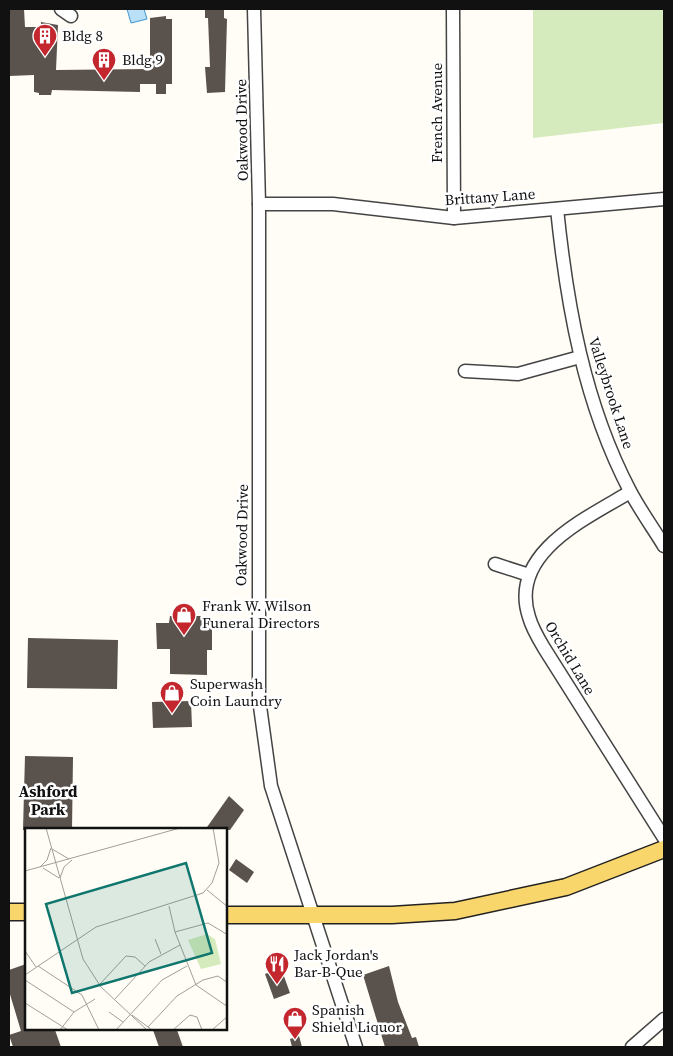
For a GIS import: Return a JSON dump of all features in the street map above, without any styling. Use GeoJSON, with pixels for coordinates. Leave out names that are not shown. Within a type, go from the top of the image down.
{"type":"FeatureCollection","features":[{"type":"Feature","properties":{"kind":"main road"},"geometry":{"type":"LineString","coordinates":[[228,915],[422,914],[455,911],[566,887],[664,849]]}},
{"type":"Feature","properties":{"kind":"main road"},"geometry":{"type":"LineString","coordinates":[[9,912],[25,912]]}},
{"type":"Feature","properties":{"kind":"street","name":"Oakwood Drive"},"geometry":{"type":"LineString","coordinates":[[254,9],[259,204],[259,700],[271,786],[356,1047]]}},
{"type":"Feature","properties":{"kind":"street","name":"French Avenue"},"geometry":{"type":"LineString","coordinates":[[453,9],[454,218]]}},
{"type":"Feature","properties":{"kind":"street","name":"Brittany Lane"},"geometry":{"type":"LineString","coordinates":[[259,204],[334,204],[454,218],[664,199]]}},
{"type":"Feature","properties":{"kind":"street","name":"Valleybrook Lane"},"geometry":{"type":"LineString","coordinates":[[557,209],[571,316],[580,357],[596,409],[630,492],[664,546]]}},
{"type":"Feature","properties":{"kind":"street"},"geometry":{"type":"LineString","coordinates":[[465,370],[518,374],[580,357]]}},
{"type":"Feature","properties":{"kind":"street","name":"Orchid Lane"},"geometry":{"type":"LineString","coordinates":[[630,492],[564,533],[539,557],[529,575],[526,605],[533,629],[664,838]]}},
{"type":"Feature","properties":{"kind":"street"},"geometry":{"type":"LineString","coordinates":[[495,564],[529,575]]}},
{"type":"Feature","properties":{"kind":"street"},"geometry":{"type":"LineString","coordinates":[[632,1047],[664,1019]]}},
{"type":"Feature","properties":{"kind":"green space"},"geometry":{"type":"Polygon","coordinates":[[[533,9],[664,9],[664,123],[533,138],[533,9]]]}},
{"type":"Feature","properties":{"kind":"water"},"geometry":{"type":"Polygon","coordinates":[[[127,9],[144,9],[147,19],[131,23],[127,9]]]}},
{"type":"Feature","properties":{"kind":"building"},"geometry":{"type":"Polygon","coordinates":[[[9,9],[24,9],[25,27],[41,27],[41,22],[58,25],[56,70],[150,69],[150,18],[166,16],[166,19],[172,19],[172,84],[166,84],[166,94],[156,94],[156,84],[140,84],[140,92],[52,90],[51,95],[39,95],[39,93],[34,92],[34,75],[9,76],[9,9]]]}},
{"type":"Feature","properties":{"kind":"building"},"geometry":{"type":"Polygon","coordinates":[[[205,9],[224,9],[224,18],[227,19],[225,92],[207,93],[205,67],[210,67],[208,18],[205,18],[205,9]]]}},
{"type":"Feature","properties":{"kind":"building","name":"Frank W. Wilson Funeral Directors"},"geometry":{"type":"Polygon","coordinates":[[[170,616],[207,616],[208,621],[212,621],[212,650],[207,650],[207,675],[170,674],[170,649],[157,649],[156,623],[169,623],[170,616]]]}},
{"type":"Feature","properties":{"kind":"building"},"geometry":{"type":"Polygon","coordinates":[[[28,638],[118,640],[117,689],[27,688],[28,638]]]}},
{"type":"Feature","properties":{"kind":"building","name":"Superwash Coin Laundry"},"geometry":{"type":"Polygon","coordinates":[[[191,701],[192,727],[153,728],[152,702],[191,701]]]}},
{"type":"Feature","properties":{"kind":"building"},"geometry":{"type":"Polygon","coordinates":[[[25,756],[73,757],[72,828],[25,828],[23,830],[25,756]]]}},
{"type":"Feature","properties":{"kind":"building"},"geometry":{"type":"Polygon","coordinates":[[[229,796],[244,810],[230,830],[228,828],[206,828],[229,796]]]}},
{"type":"Feature","properties":{"kind":"building"},"geometry":{"type":"Polygon","coordinates":[[[236,859],[254,872],[247,883],[229,870],[236,859]]]}},
{"type":"Feature","properties":{"kind":"building"},"geometry":{"type":"Polygon","coordinates":[[[25,964],[25,1031],[55,1031],[61,1047],[13,1047],[9,1035],[21,1031],[9,991],[9,970],[25,964]]]}},
{"type":"Feature","properties":{"kind":"building"},"geometry":{"type":"Polygon","coordinates":[[[389,966],[398,1002],[412,1038],[416,1037],[419,1047],[385,1047],[363,975],[389,966]]]}},
{"type":"Feature","properties":{"kind":"building"},"geometry":{"type":"Polygon","coordinates":[[[281,968],[290,993],[274,999],[265,974],[281,968]]]}},
{"type":"Feature","properties":{"kind":"building"},"geometry":{"type":"Polygon","coordinates":[[[153,1031],[177,1031],[183,1047],[159,1047],[153,1031]]]}},
{"type":"Feature","properties":{"kind":"building","name":"Spanish Shield Liquor"},"geometry":{"type":"Polygon","coordinates":[[[299,1036],[302,1047],[292,1047],[290,1039],[299,1036]]]}},
{"type":"Feature","properties":{"kind":"place","name":"Bldg 8"},"geometry":{"type":"Point","coordinates":[45,57]}},
{"type":"Feature","properties":{"kind":"place","name":"Bldg 9"},"geometry":{"type":"Point","coordinates":[104,81]}},
{"type":"Feature","properties":{"kind":"place","name":"Frank W. Wilson Funeral Directors"},"geometry":{"type":"Point","coordinates":[184,636]}},
{"type":"Feature","properties":{"kind":"place","name":"Superwash Coin Laundry"},"geometry":{"type":"Point","coordinates":[172,714]}},
{"type":"Feature","properties":{"kind":"place","name":"Jack Jordan's Bar-B-Que"},"geometry":{"type":"Point","coordinates":[277,985]}},
{"type":"Feature","properties":{"kind":"place","name":"Spanish Shield Liquor"},"geometry":{"type":"Point","coordinates":[295,1040]}},
{"type":"Feature","properties":{"kind":"district","name":"Ashford Park"},"geometry":{"type":"Point","coordinates":[48,800]}}]}
